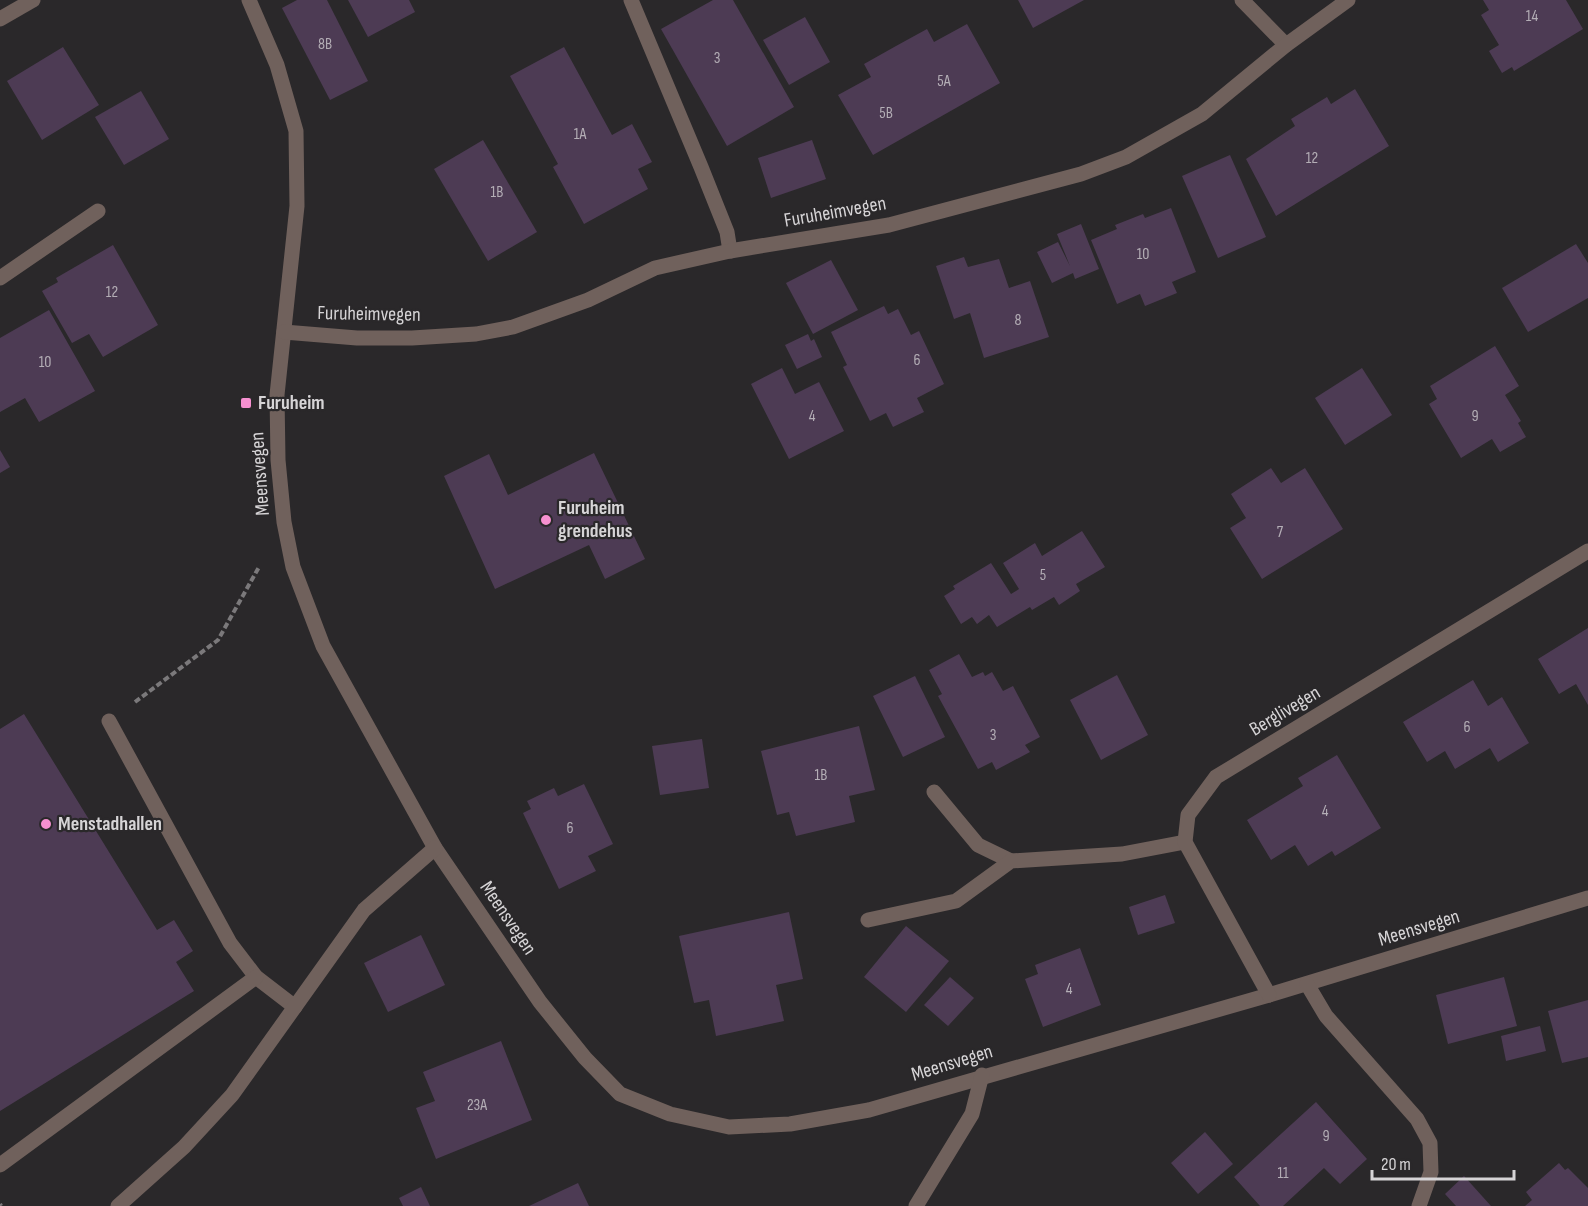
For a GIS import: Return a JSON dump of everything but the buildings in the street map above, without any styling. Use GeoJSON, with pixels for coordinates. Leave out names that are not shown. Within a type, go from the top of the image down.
{"type":"FeatureCollection","features":[{"type":"Feature","properties":{"kind":"street"},"geometry":{"type":"LineString","coordinates":[[0,19],[33,0]]}},
{"type":"Feature","properties":{"kind":"street","name":"Meensvegen"},"geometry":{"type":"LineString","coordinates":[[249,0],[277,65],[296,131],[297,206],[277,395],[278,460],[284,522],[293,567],[323,646],[435,848],[540,1002],[585,1058],[620,1094],[670,1114],[729,1127],[790,1124],[869,1110],[982,1075],[1307,984],[1588,898]]}},
{"type":"Feature","properties":{"kind":"street"},"geometry":{"type":"LineString","coordinates":[[631,0],[727,232],[730,251]]}},
{"type":"Feature","properties":{"kind":"street"},"geometry":{"type":"LineString","coordinates":[[1242,0],[1286,45]]}},
{"type":"Feature","properties":{"kind":"street","name":"Furuheimvegen"},"geometry":{"type":"LineString","coordinates":[[284,332],[357,338],[476,334],[513,327],[588,300],[655,268],[730,251],[889,225],[1081,174],[1125,157],[1202,114],[1286,45],[1348,0]]}},
{"type":"Feature","properties":{"kind":"street"},"geometry":{"type":"LineString","coordinates":[[0,278],[98,211]]}},
{"type":"Feature","properties":{"kind":"street","name":"Berglivegen"},"geometry":{"type":"LineString","coordinates":[[1185,842],[1188,815],[1216,777],[1588,551]]}},
{"type":"Feature","properties":{"kind":"street"},"geometry":{"type":"LineString","coordinates":[[109,721],[230,943],[256,977],[295,1007]]}},
{"type":"Feature","properties":{"kind":"street"},"geometry":{"type":"LineString","coordinates":[[934,792],[978,845],[1011,861],[1122,854],[1185,842],[1269,995]]}},
{"type":"Feature","properties":{"kind":"street"},"geometry":{"type":"LineString","coordinates":[[118,1206],[184,1147],[232,1095],[364,910],[435,848]]}},
{"type":"Feature","properties":{"kind":"street"},"geometry":{"type":"LineString","coordinates":[[868,920],[956,901],[1011,861]]}},
{"type":"Feature","properties":{"kind":"street"},"geometry":{"type":"LineString","coordinates":[[0,1165],[256,977]]}},
{"type":"Feature","properties":{"kind":"street"},"geometry":{"type":"LineString","coordinates":[[1307,984],[1326,1016],[1417,1119],[1430,1143],[1431,1172],[1419,1206]]}},
{"type":"Feature","properties":{"kind":"street"},"geometry":{"type":"LineString","coordinates":[[916,1206],[972,1114],[982,1075]]}},
{"type":"Feature","properties":{"kind":"path"},"geometry":{"type":"LineString","coordinates":[[109,721],[218,640],[284,522]]}},
{"type":"Feature","properties":{"kind":"place","name":"Furuheim"},"geometry":{"type":"Point","coordinates":[246,403]}},
{"type":"Feature","properties":{"kind":"place","name":"Furuheim grendehus"},"geometry":{"type":"Point","coordinates":[546,520]}},
{"type":"Feature","properties":{"kind":"place","name":"Menstadhallen"},"geometry":{"type":"Point","coordinates":[46,824]}}]}
